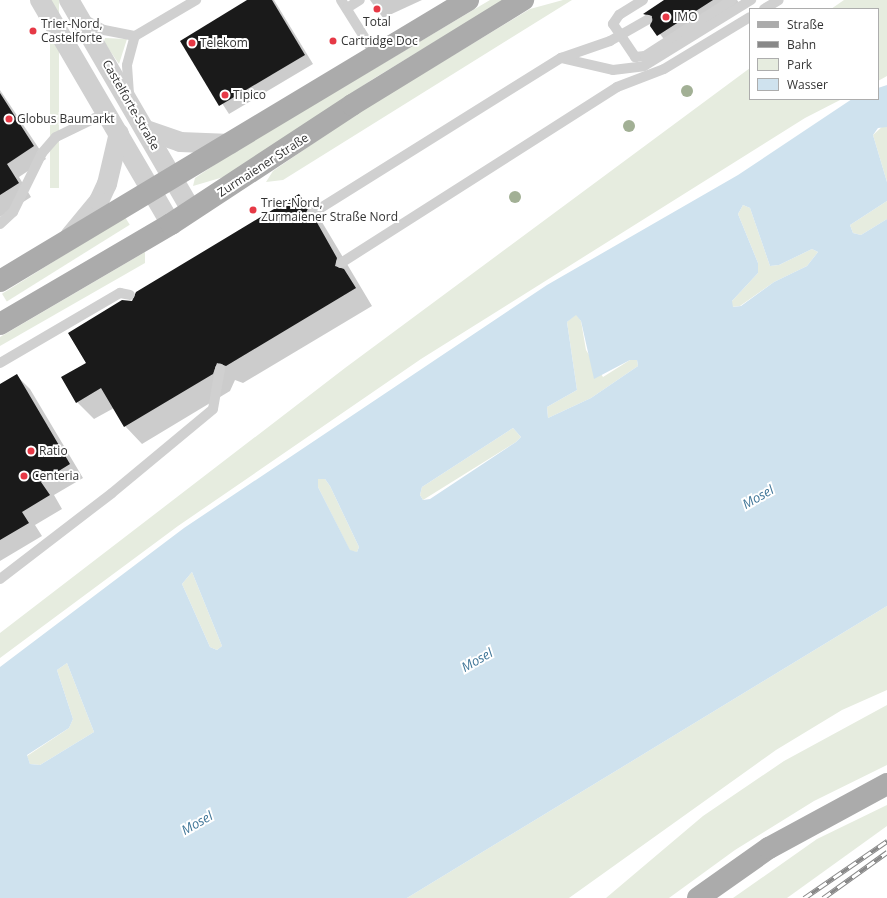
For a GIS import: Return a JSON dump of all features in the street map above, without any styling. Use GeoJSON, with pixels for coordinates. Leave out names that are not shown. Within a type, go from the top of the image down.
{"type":"FeatureCollection","features":[{"type":"Feature","properties":{"kind":"main road"},"geometry":{"type":"LineString","coordinates":[[0,281],[173,180],[468,0]]}},
{"type":"Feature","properties":{"kind":"main road","name":"Zurmaiener Straße"},"geometry":{"type":"LineString","coordinates":[[0,324],[192,211],[352,106],[523,0]]}},
{"type":"Feature","properties":{"kind":"main road"},"geometry":{"type":"LineString","coordinates":[[698,898],[802,828],[887,784]]}},
{"type":"Feature","properties":{"kind":"street","name":"Castelforte-Straße"},"geometry":{"type":"LineString","coordinates":[[40,0],[171,224]]}},
{"type":"Feature","properties":{"kind":"street","name":"Castelforte-Straße"},"geometry":{"type":"LineString","coordinates":[[69,0],[192,211]]}},
{"type":"Feature","properties":{"kind":"street","name":"Castelforte-Straße"},"geometry":{"type":"LineString","coordinates":[[63,245],[98,201],[107,184],[114,126]]}},
{"type":"Feature","properties":{"kind":"street"},"geometry":{"type":"LineString","coordinates":[[146,130],[180,142],[231,144]]}},
{"type":"Feature","properties":{"kind":"lane"},"geometry":{"type":"LineString","coordinates":[[79,17],[104,30],[135,36],[196,0]]}},
{"type":"Feature","properties":{"kind":"lane"},"geometry":{"type":"LineString","coordinates":[[360,0],[344,4],[376,56]]}},
{"type":"Feature","properties":{"kind":"lane"},"geometry":{"type":"LineString","coordinates":[[643,0],[614,20],[619,37],[631,54],[645,56],[732,0]]}},
{"type":"Feature","properties":{"kind":"lane"},"geometry":{"type":"LineString","coordinates":[[561,58],[608,69],[639,67],[751,0]]}},
{"type":"Feature","properties":{"kind":"lane"},"geometry":{"type":"LineString","coordinates":[[766,8],[779,0]]}},
{"type":"Feature","properties":{"kind":"lane"},"geometry":{"type":"LineString","coordinates":[[341,263],[617,87],[664,69],[749,18]]}},
{"type":"Feature","properties":{"kind":"lane"},"geometry":{"type":"LineString","coordinates":[[311,214],[561,58],[619,37],[646,20]]}},
{"type":"Feature","properties":{"kind":"lane"},"geometry":{"type":"LineString","coordinates":[[129,101],[127,65],[135,36]]}},
{"type":"Feature","properties":{"kind":"lane"},"geometry":{"type":"LineString","coordinates":[[0,224],[13,212],[42,153],[56,137],[95,118],[114,126]]}},
{"type":"Feature","properties":{"kind":"lane"},"geometry":{"type":"LineString","coordinates":[[0,363],[120,293],[130,295]]}},
{"type":"Feature","properties":{"kind":"lane"},"geometry":{"type":"LineString","coordinates":[[0,579],[112,493],[213,409],[220,369]]}},
{"type":"Feature","properties":{"kind":"green space"},"geometry":{"type":"Polygon","coordinates":[[[50,0],[59,0],[59,188],[50,188],[50,0]]]}},
{"type":"Feature","properties":{"kind":"green space"},"geometry":{"type":"Polygon","coordinates":[[[490,0],[504,0],[373,79],[227,176],[193,186],[195,178],[232,153],[490,0]]]}},
{"type":"Feature","properties":{"kind":"green space"},"geometry":{"type":"Polygon","coordinates":[[[563,0],[572,0],[283,180],[266,182],[273,171],[356,114],[530,9],[563,0]]]}},
{"type":"Feature","properties":{"kind":"green space"},"geometry":{"type":"Polygon","coordinates":[[[844,0],[887,0],[887,76],[879,80],[879,8],[832,8],[844,0]]]}},
{"type":"Feature","properties":{"kind":"green space"},"geometry":{"type":"Polygon","coordinates":[[[105,38],[127,39],[119,64],[104,42],[105,38]]]}},
{"type":"Feature","properties":{"kind":"green space"},"geometry":{"type":"Polygon","coordinates":[[[749,69],[749,100],[840,100],[805,118],[421,359],[178,526],[0,658],[0,633],[345,368],[749,69]]]}},
{"type":"Feature","properties":{"kind":"green space"},"geometry":{"type":"Polygon","coordinates":[[[884,125],[887,127],[887,182],[873,135],[884,125]]]}},
{"type":"Feature","properties":{"kind":"green space"},"geometry":{"type":"Polygon","coordinates":[[[887,201],[887,219],[861,235],[853,233],[850,225],[887,201]]]}},
{"type":"Feature","properties":{"kind":"green space"},"geometry":{"type":"Polygon","coordinates":[[[743,205],[750,208],[770,266],[779,265],[812,249],[818,252],[807,266],[774,282],[740,306],[732,307],[732,301],[758,273],[758,263],[738,214],[743,205]]]}},
{"type":"Feature","properties":{"kind":"green space"},"geometry":{"type":"Polygon","coordinates":[[[125,217],[130,225],[7,301],[2,294],[125,217]]]}},
{"type":"Feature","properties":{"kind":"green space"},"geometry":{"type":"Polygon","coordinates":[[[145,252],[145,263],[0,346],[0,337],[145,252]]]}},
{"type":"Feature","properties":{"kind":"green space"},"geometry":{"type":"Polygon","coordinates":[[[576,314],[581,321],[586,350],[603,377],[630,360],[637,360],[638,366],[591,398],[548,418],[547,407],[577,390],[567,322],[576,314]]]}},
{"type":"Feature","properties":{"kind":"green space"},"geometry":{"type":"Polygon","coordinates":[[[513,428],[521,437],[516,442],[423,500],[420,495],[422,487],[513,428]]]}},
{"type":"Feature","properties":{"kind":"green space"},"geometry":{"type":"Polygon","coordinates":[[[318,479],[325,479],[330,486],[359,547],[357,552],[350,551],[318,487],[318,479]]]}},
{"type":"Feature","properties":{"kind":"green space"},"geometry":{"type":"Polygon","coordinates":[[[192,572],[222,646],[217,650],[210,647],[182,584],[192,572]]]}},
{"type":"Feature","properties":{"kind":"green space"},"geometry":{"type":"Polygon","coordinates":[[[887,606],[887,690],[842,710],[776,750],[569,898],[407,898],[887,606]]]}},
{"type":"Feature","properties":{"kind":"green space"},"geometry":{"type":"Polygon","coordinates":[[[67,663],[94,732],[40,765],[30,764],[27,756],[69,728],[73,719],[57,670],[67,663]]]}},
{"type":"Feature","properties":{"kind":"green space"},"geometry":{"type":"Polygon","coordinates":[[[887,705],[887,765],[814,801],[735,850],[669,898],[606,898],[703,816],[784,761],[887,705]]]}},
{"type":"Feature","properties":{"kind":"green space"},"geometry":{"type":"Polygon","coordinates":[[[887,805],[887,826],[787,898],[733,898],[817,839],[887,805]]]}},
{"type":"Feature","properties":{"kind":"water","name":"Mosel"},"geometry":{"type":"Polygon","coordinates":[[[887,85],[887,127],[878,128],[873,135],[887,182],[887,201],[850,225],[853,233],[861,235],[887,219],[887,606],[407,898],[0,898],[0,667],[184,528],[547,285],[738,175],[850,100],[879,100],[879,88],[887,85]],[[743,205],[738,214],[758,263],[758,273],[732,301],[733,307],[741,306],[774,282],[807,266],[818,252],[812,249],[779,265],[770,266],[750,208],[743,205]],[[576,315],[567,322],[577,390],[547,407],[548,418],[591,398],[638,366],[637,360],[630,360],[594,379],[581,321],[576,315]],[[513,428],[422,487],[420,495],[423,500],[430,499],[516,442],[521,437],[513,428]],[[318,479],[318,487],[350,550],[357,552],[359,547],[330,486],[325,479],[318,479]],[[192,572],[182,584],[210,647],[217,650],[222,646],[192,572]],[[67,663],[57,670],[73,719],[69,728],[27,755],[30,764],[40,765],[94,732],[67,663]]]}},
{"type":"Feature","properties":{"kind":"building"},"geometry":{"type":"Polygon","coordinates":[[[247,0],[272,0],[305,55],[219,106],[180,41],[247,0]]]}},
{"type":"Feature","properties":{"kind":"building","name":"IMO"},"geometry":{"type":"Polygon","coordinates":[[[664,0],[713,0],[657,36],[650,26],[652,16],[643,14],[664,0]]]}},
{"type":"Feature","properties":{"kind":"building","name":"Globus Baumarkt"},"geometry":{"type":"Polygon","coordinates":[[[0,93],[34,146],[7,164],[19,183],[0,195],[0,93]]]}},
{"type":"Feature","properties":{"kind":"building"},"geometry":{"type":"Polygon","coordinates":[[[299,194],[308,208],[305,217],[315,219],[337,258],[335,266],[344,269],[356,288],[226,366],[217,363],[213,374],[124,427],[101,388],[76,403],[61,377],[86,363],[68,333],[122,300],[132,301],[136,292],[299,194]]]}},
{"type":"Feature","properties":{"kind":"building","name":"Ratio"},"geometry":{"type":"Polygon","coordinates":[[[17,374],[70,464],[41,482],[50,495],[22,512],[29,523],[0,540],[0,384],[17,374]]]}},
{"type":"Feature","properties":{"kind":"railway"},"geometry":{"type":"LineString","coordinates":[[804,898],[887,841]]}},
{"type":"Feature","properties":{"kind":"railway"},"geometry":{"type":"LineString","coordinates":[[823,898],[887,852]]}},
{"type":"Feature","properties":{"kind":"place","name":"Total"},"geometry":{"type":"Point","coordinates":[377,9]}},
{"type":"Feature","properties":{"kind":"place","name":"IMO"},"geometry":{"type":"Point","coordinates":[666,17]}},
{"type":"Feature","properties":{"kind":"place","name":"Trier-Nord, Castelforte"},"geometry":{"type":"Point","coordinates":[33,31]}},
{"type":"Feature","properties":{"kind":"place","name":"Cartridge Doc"},"geometry":{"type":"Point","coordinates":[333,41]}},
{"type":"Feature","properties":{"kind":"place","name":"Telekom"},"geometry":{"type":"Point","coordinates":[192,43]}},
{"type":"Feature","properties":{"kind":"place","name":"Tipico"},"geometry":{"type":"Point","coordinates":[225,95]}},
{"type":"Feature","properties":{"kind":"place","name":"Globus Baumarkt"},"geometry":{"type":"Point","coordinates":[9,119]}},
{"type":"Feature","properties":{"kind":"place","name":"Trier-Nord, Zurmaiener Straße Nord"},"geometry":{"type":"Point","coordinates":[253,210]}},
{"type":"Feature","properties":{"kind":"place","name":"Ratio"},"geometry":{"type":"Point","coordinates":[31,451]}},
{"type":"Feature","properties":{"kind":"place","name":"Centeria"},"geometry":{"type":"Point","coordinates":[24,476]}}]}
